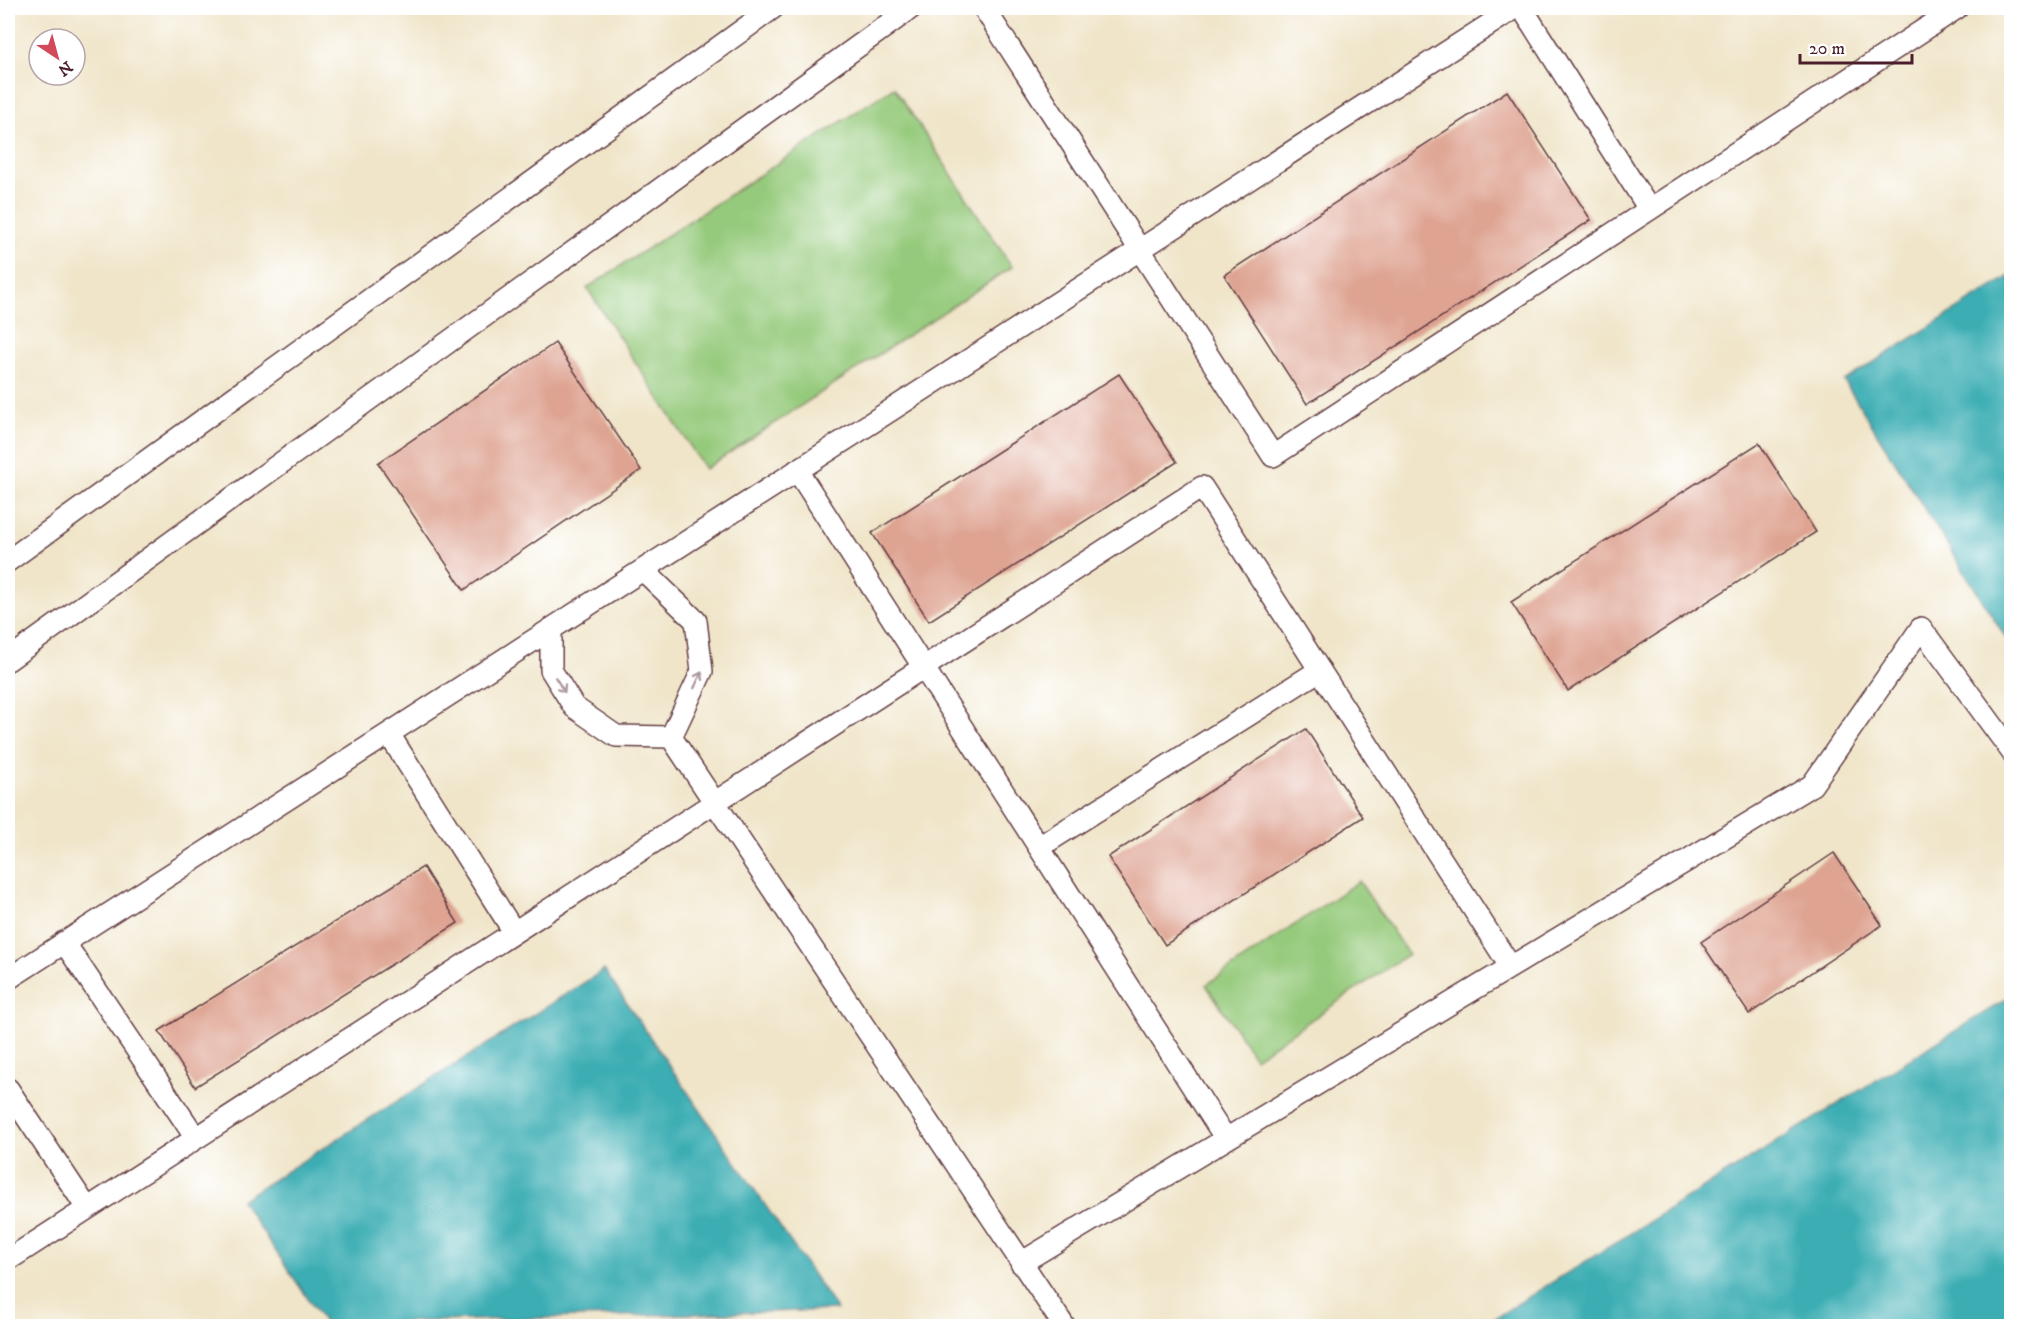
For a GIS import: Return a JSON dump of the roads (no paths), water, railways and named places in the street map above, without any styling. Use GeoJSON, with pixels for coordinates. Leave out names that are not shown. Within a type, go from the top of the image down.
{"type":"FeatureCollection","features":[{"type":"Feature","properties":{"kind":"lane"},"geometry":{"type":"LineString","coordinates":[[8,561],[773,8]]}},
{"type":"Feature","properties":{"kind":"lane"},"geometry":{"type":"LineString","coordinates":[[8,660],[911,8]]}},
{"type":"Feature","properties":{"kind":"lane"},"geometry":{"type":"LineString","coordinates":[[984,8],[1273,456],[1956,8]]}},
{"type":"Feature","properties":{"kind":"lane"},"geometry":{"type":"LineString","coordinates":[[8,979],[1515,8]]}},
{"type":"Feature","properties":{"kind":"lane"},"geometry":{"type":"LineString","coordinates":[[1522,8],[1649,209]]}},
{"type":"Feature","properties":{"kind":"lane"},"geometry":{"type":"LineString","coordinates":[[797,471],[1226,1138]]}},
{"type":"Feature","properties":{"kind":"lane"},"geometry":{"type":"LineString","coordinates":[[8,1260],[1202,487],[1510,966]]}},
{"type":"Feature","properties":{"kind":"lane"},"geometry":{"type":"LineString","coordinates":[[643,570],[696,621],[702,671],[671,736]]}},
{"type":"Feature","properties":{"kind":"lane"},"geometry":{"type":"LineString","coordinates":[[1021,1263],[1812,785],[1921,628],[2012,752]]}},
{"type":"Feature","properties":{"kind":"lane"},"geometry":{"type":"LineString","coordinates":[[551,629],[551,670],[574,707],[616,735],[671,736]]}},
{"type":"Feature","properties":{"kind":"lane"},"geometry":{"type":"LineString","coordinates":[[1039,847],[1320,669]]}},
{"type":"Feature","properties":{"kind":"lane"},"geometry":{"type":"LineString","coordinates":[[389,734],[514,932]]}},
{"type":"Feature","properties":{"kind":"lane"},"geometry":{"type":"LineString","coordinates":[[671,736],[1065,1326]]}},
{"type":"Feature","properties":{"kind":"lane"},"geometry":{"type":"LineString","coordinates":[[64,942],[196,1138]]}},
{"type":"Feature","properties":{"kind":"lane"},"geometry":{"type":"LineString","coordinates":[[8,1089],[87,1208]]}},
{"type":"Feature","properties":{"kind":"water"},"geometry":{"type":"Polygon","coordinates":[[[2011,275],[2011,646],[1844,381],[2011,275]]]}},
{"type":"Feature","properties":{"kind":"water"},"geometry":{"type":"Polygon","coordinates":[[[604,970],[837,1310],[325,1324],[241,1200],[604,970]]]}},
{"type":"Feature","properties":{"kind":"water"},"geometry":{"type":"Polygon","coordinates":[[[2011,996],[2011,1326],[1482,1326],[2011,996]]]}}]}
